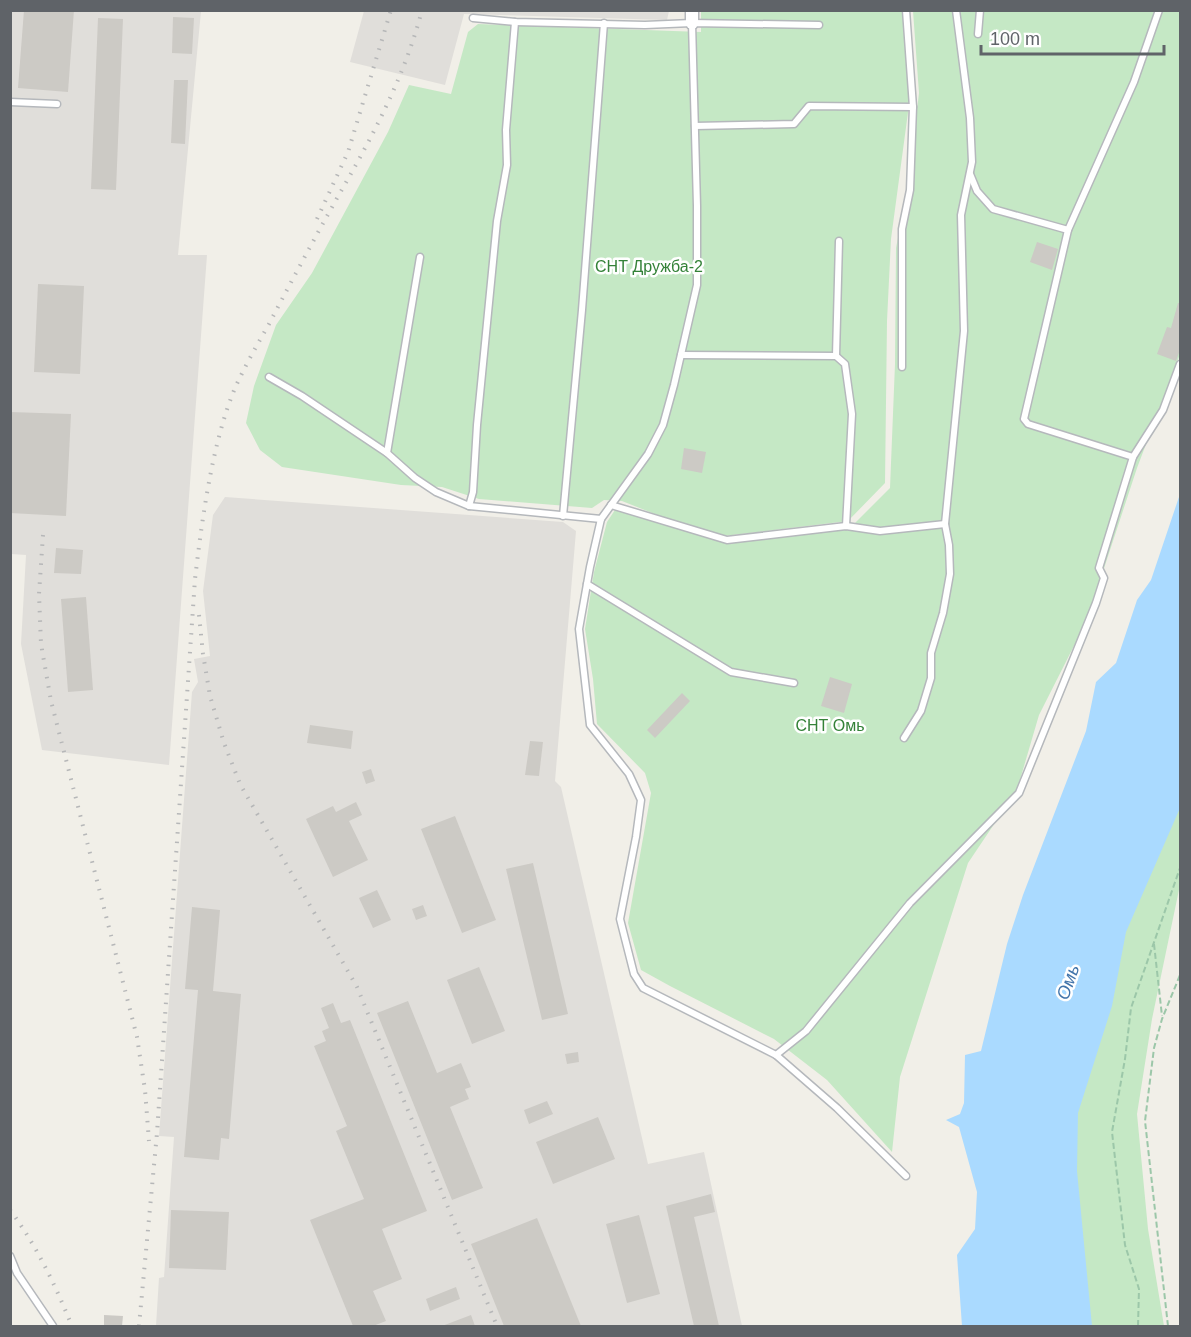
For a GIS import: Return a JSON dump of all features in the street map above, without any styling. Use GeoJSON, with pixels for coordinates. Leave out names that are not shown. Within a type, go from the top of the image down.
{"type":"FeatureCollection","features":[{"type":"Feature","properties":{"kind":"lane"},"geometry":{"type":"LineString","coordinates":[[902,368],[902,229],[910,190],[913,107],[906,10]]}},
{"type":"Feature","properties":{"kind":"lane"},"geometry":{"type":"LineString","coordinates":[[904,738],[921,711],[931,678],[931,652],[943,613],[950,574],[950,545],[945,524],[964,331],[961,215],[972,162],[970,118],[956,10]]}},
{"type":"Feature","properties":{"kind":"lane"},"geometry":{"type":"LineString","coordinates":[[978,34],[980,10]]}},
{"type":"Feature","properties":{"kind":"lane"},"geometry":{"type":"LineString","coordinates":[[1133,457],[1028,424],[1024,419],[1068,230],[1134,82],[1159,10]]}},
{"type":"Feature","properties":{"kind":"lane"},"geometry":{"type":"LineString","coordinates":[[692,17],[697,285],[663,425],[648,454],[601,519],[579,628],[590,725],[629,774],[641,801],[620,919],[634,974],[643,988],[776,1054],[837,1108],[906,1176]]}},
{"type":"Feature","properties":{"kind":"lane"},"geometry":{"type":"LineString","coordinates":[[473,18],[516,22],[645,25],[692,17],[819,25]]}},
{"type":"Feature","properties":{"kind":"lane"},"geometry":{"type":"LineString","coordinates":[[469,506],[473,492],[477,425],[497,221],[507,165],[506,130],[516,22]]}},
{"type":"Feature","properties":{"kind":"lane"},"geometry":{"type":"LineString","coordinates":[[563,516],[582,310],[604,23]]}},
{"type":"Feature","properties":{"kind":"lane"},"geometry":{"type":"LineString","coordinates":[[10,102],[57,104]]}},
{"type":"Feature","properties":{"kind":"lane"},"geometry":{"type":"LineString","coordinates":[[695,126],[794,124],[808,106],[913,107]]}},
{"type":"Feature","properties":{"kind":"lane"},"geometry":{"type":"LineString","coordinates":[[969,173],[977,191],[993,208],[1068,230]]}},
{"type":"Feature","properties":{"kind":"lane"},"geometry":{"type":"LineString","coordinates":[[836,356],[839,241]]}},
{"type":"Feature","properties":{"kind":"lane"},"geometry":{"type":"LineString","coordinates":[[387,453],[420,257]]}},
{"type":"Feature","properties":{"kind":"lane"},"geometry":{"type":"LineString","coordinates":[[681,356],[836,356],[845,364],[852,414],[846,526]]}},
{"type":"Feature","properties":{"kind":"lane"},"geometry":{"type":"LineString","coordinates":[[776,1054],[806,1031],[910,903],[1019,793],[1096,603],[1104,578],[1100,568],[1133,457],[1163,410],[1180,364]]}},
{"type":"Feature","properties":{"kind":"lane"},"geometry":{"type":"LineString","coordinates":[[269,377],[302,396],[387,453],[415,478],[436,492],[469,506],[601,519]]}},
{"type":"Feature","properties":{"kind":"lane"},"geometry":{"type":"LineString","coordinates":[[610,505],[727,540],[846,526],[880,531],[945,524]]}},
{"type":"Feature","properties":{"kind":"lane"},"geometry":{"type":"LineString","coordinates":[[587,584],[730,672],[794,683]]}},
{"type":"Feature","properties":{"kind":"lane"},"geometry":{"type":"LineString","coordinates":[[10,1256],[17,1273],[53,1326]]}},
{"type":"Feature","properties":{"kind":"path"},"geometry":{"type":"LineString","coordinates":[[1138,1326],[1140,1289],[1125,1245],[1113,1132],[1131,1008],[1180,868]]}},
{"type":"Feature","properties":{"kind":"path"},"geometry":{"type":"LineString","coordinates":[[1154,943],[1162,1019]]}},
{"type":"Feature","properties":{"kind":"path"},"geometry":{"type":"LineString","coordinates":[[1168,1326],[1145,1121],[1154,1048],[1162,1019],[1180,975]]}},
{"type":"Feature","properties":{"kind":"shaded area"},"geometry":{"type":"Polygon","coordinates":[[[364,10],[669,11],[667,20],[464,14],[445,85],[350,62],[364,10]]]}},
{"type":"Feature","properties":{"kind":"shaded area"},"geometry":{"type":"Polygon","coordinates":[[[11,11],[201,11],[178,255],[207,255],[169,765],[42,750],[21,644],[26,555],[11,554],[11,11]]]}},
{"type":"Feature","properties":{"kind":"shaded area"},"geometry":{"type":"Polygon","coordinates":[[[225,497],[563,522],[576,531],[555,781],[561,787],[648,1164],[704,1152],[742,1326],[156,1326],[159,1278],[164,1277],[174,1137],[159,1136],[192,692],[198,682],[194,659],[210,656],[203,591],[213,515],[225,497]]]}},
{"type":"Feature","properties":{"kind":"green space","name":"СНТ Дружба-2"},"geometry":{"type":"Polygon","coordinates":[[[701,11],[902,11],[911,90],[891,239],[887,321],[885,483],[848,521],[724,536],[680,524],[622,501],[604,500],[592,508],[479,499],[442,487],[401,485],[282,467],[260,450],[246,423],[254,386],[276,325],[312,273],[388,132],[409,85],[451,94],[468,32],[478,24],[701,32],[701,11]]]}},
{"type":"Feature","properties":{"kind":"green space","name":"СНТ Омь"},"geometry":{"type":"Polygon","coordinates":[[[913,11],[1180,11],[1180,354],[1137,468],[1087,620],[1039,715],[1017,790],[968,863],[900,1077],[892,1152],[827,1080],[774,1039],[641,970],[628,923],[651,793],[645,773],[597,724],[585,629],[594,572],[607,522],[615,510],[726,543],[850,528],[890,488],[895,364],[896,248],[908,186],[919,93],[913,11]]]}},
{"type":"Feature","properties":{"kind":"green space"},"geometry":{"type":"Polygon","coordinates":[[[1180,791],[1180,885],[1152,1019],[1137,1114],[1148,1229],[1164,1326],[1080,1326],[1069,1124],[1109,961],[1180,791]]]}},
{"type":"Feature","properties":{"kind":"water","name":"Омь"},"geometry":{"type":"Polygon","coordinates":[[[1180,494],[1180,808],[1126,932],[1112,1006],[1078,1113],[1077,1171],[1092,1326],[962,1326],[957,1255],[975,1229],[977,1192],[959,1127],[946,1120],[960,1114],[964,1103],[965,1055],[981,1051],[1007,944],[1023,895],[1086,731],[1096,682],[1116,663],[1137,600],[1151,580],[1180,494]]]}},
{"type":"Feature","properties":{"kind":"building"},"geometry":{"type":"Polygon","coordinates":[[[24,10],[74,10],[68,92],[18,88],[24,10]]]}},
{"type":"Feature","properties":{"kind":"building"},"geometry":{"type":"Polygon","coordinates":[[[173,17],[194,18],[192,54],[172,53],[173,17]]]}},
{"type":"Feature","properties":{"kind":"building"},"geometry":{"type":"Polygon","coordinates":[[[98,18],[123,19],[116,190],[91,189],[98,18]]]}},
{"type":"Feature","properties":{"kind":"building"},"geometry":{"type":"Polygon","coordinates":[[[174,80],[188,80],[185,144],[171,143],[174,80]]]}},
{"type":"Feature","properties":{"kind":"building"},"geometry":{"type":"Polygon","coordinates":[[[1037,242],[1058,249],[1052,270],[1030,262],[1037,242]]]}},
{"type":"Feature","properties":{"kind":"building"},"geometry":{"type":"Polygon","coordinates":[[[38,284],[84,286],[80,374],[34,372],[38,284]]]}},
{"type":"Feature","properties":{"kind":"building"},"geometry":{"type":"Polygon","coordinates":[[[1178,303],[1180,303],[1180,350],[1176,361],[1157,354],[1167,327],[1171,328],[1178,303]]]}},
{"type":"Feature","properties":{"kind":"building"},"geometry":{"type":"Polygon","coordinates":[[[10,412],[71,414],[66,516],[10,513],[10,412]]]}},
{"type":"Feature","properties":{"kind":"building"},"geometry":{"type":"Polygon","coordinates":[[[684,448],[706,452],[702,473],[681,469],[684,448]]]}},
{"type":"Feature","properties":{"kind":"building"},"geometry":{"type":"Polygon","coordinates":[[[56,548],[83,550],[81,574],[54,573],[56,548]]]}},
{"type":"Feature","properties":{"kind":"building"},"geometry":{"type":"Polygon","coordinates":[[[86,597],[93,690],[68,692],[61,599],[86,597]]]}},
{"type":"Feature","properties":{"kind":"building"},"geometry":{"type":"Polygon","coordinates":[[[830,677],[852,684],[844,713],[821,706],[830,677]]]}},
{"type":"Feature","properties":{"kind":"building"},"geometry":{"type":"Polygon","coordinates":[[[682,693],[690,701],[655,738],[647,730],[682,693]]]}},
{"type":"Feature","properties":{"kind":"building"},"geometry":{"type":"Polygon","coordinates":[[[310,725],[353,731],[351,749],[307,743],[310,725]]]}},
{"type":"Feature","properties":{"kind":"building"},"geometry":{"type":"Polygon","coordinates":[[[530,741],[543,742],[539,776],[525,775],[530,741]]]}},
{"type":"Feature","properties":{"kind":"building"},"geometry":{"type":"Polygon","coordinates":[[[371,769],[375,781],[366,784],[362,772],[371,769]]]}},
{"type":"Feature","properties":{"kind":"building"},"geometry":{"type":"Polygon","coordinates":[[[356,802],[362,815],[349,821],[368,860],[333,877],[306,819],[333,806],[336,812],[356,802]]]}},
{"type":"Feature","properties":{"kind":"building"},"geometry":{"type":"Polygon","coordinates":[[[455,816],[496,920],[462,933],[421,829],[455,816]]]}},
{"type":"Feature","properties":{"kind":"building"},"geometry":{"type":"Polygon","coordinates":[[[533,863],[568,1014],[542,1020],[506,869],[533,863]]]}},
{"type":"Feature","properties":{"kind":"building"},"geometry":{"type":"Polygon","coordinates":[[[377,890],[391,920],[373,928],[359,898],[377,890]]]}},
{"type":"Feature","properties":{"kind":"building"},"geometry":{"type":"Polygon","coordinates":[[[423,905],[427,916],[416,920],[412,909],[423,905]]]}},
{"type":"Feature","properties":{"kind":"building"},"geometry":{"type":"Polygon","coordinates":[[[192,907],[220,910],[213,991],[241,994],[229,1139],[221,1138],[219,1160],[184,1157],[198,990],[185,989],[192,907]]]}},
{"type":"Feature","properties":{"kind":"building"},"geometry":{"type":"Polygon","coordinates":[[[479,967],[505,1031],[472,1044],[447,980],[479,967]]]}},
{"type":"Feature","properties":{"kind":"building"},"geometry":{"type":"Polygon","coordinates":[[[408,1001],[437,1073],[461,1063],[471,1087],[465,1089],[469,1099],[450,1107],[483,1188],[452,1200],[377,1013],[408,1001]]]}},
{"type":"Feature","properties":{"kind":"building"},"geometry":{"type":"Polygon","coordinates":[[[333,1003],[341,1023],[350,1020],[427,1211],[382,1229],[402,1279],[373,1291],[386,1321],[373,1326],[353,1326],[310,1220],[364,1199],[336,1131],[347,1126],[314,1046],[326,1041],[322,1031],[329,1028],[321,1008],[333,1003]]]}},
{"type":"Feature","properties":{"kind":"building"},"geometry":{"type":"Polygon","coordinates":[[[578,1052],[579,1062],[567,1064],[565,1054],[578,1052]]]}},
{"type":"Feature","properties":{"kind":"building"},"geometry":{"type":"Polygon","coordinates":[[[547,1101],[553,1114],[529,1124],[524,1110],[547,1101]]]}},
{"type":"Feature","properties":{"kind":"building"},"geometry":{"type":"Polygon","coordinates":[[[598,1117],[615,1159],[553,1184],[536,1142],[598,1117]]]}},
{"type":"Feature","properties":{"kind":"building"},"geometry":{"type":"Polygon","coordinates":[[[711,1194],[715,1212],[694,1217],[719,1326],[694,1326],[666,1206],[711,1194]]]}},
{"type":"Feature","properties":{"kind":"building"},"geometry":{"type":"Polygon","coordinates":[[[171,1210],[229,1212],[226,1270],[169,1268],[171,1210]]]}},
{"type":"Feature","properties":{"kind":"building"},"geometry":{"type":"Polygon","coordinates":[[[639,1215],[660,1294],[627,1303],[606,1224],[639,1215]]]}},
{"type":"Feature","properties":{"kind":"building"},"geometry":{"type":"Polygon","coordinates":[[[537,1218],[581,1326],[504,1326],[471,1244],[537,1218]]]}},
{"type":"Feature","properties":{"kind":"building"},"geometry":{"type":"Polygon","coordinates":[[[456,1287],[460,1299],[430,1311],[426,1299],[456,1287]]]}},
{"type":"Feature","properties":{"kind":"building"},"geometry":{"type":"Polygon","coordinates":[[[104,1315],[123,1316],[122,1326],[104,1326],[104,1315]]]}},
{"type":"Feature","properties":{"kind":"building"},"geometry":{"type":"Polygon","coordinates":[[[471,1315],[475,1326],[442,1326],[471,1315]]]}},
{"type":"Feature","properties":{"kind":"railway"},"geometry":{"type":"LineString","coordinates":[[317,219],[348,152],[391,10]]}},
{"type":"Feature","properties":{"kind":"railway"},"geometry":{"type":"LineString","coordinates":[[139,1326],[157,1133],[195,579],[214,457],[235,388],[385,108],[406,60],[422,10]]}},
{"type":"Feature","properties":{"kind":"railway"},"geometry":{"type":"LineString","coordinates":[[43,535],[39,594],[41,644],[51,701],[137,1037],[145,1090],[149,1141]]}},
{"type":"Feature","properties":{"kind":"railway"},"geometry":{"type":"LineString","coordinates":[[199,615],[210,696],[224,743],[240,784],[357,987],[497,1326]]}},
{"type":"Feature","properties":{"kind":"railway"},"geometry":{"type":"LineString","coordinates":[[10,1210],[45,1266],[72,1326]]}}]}
